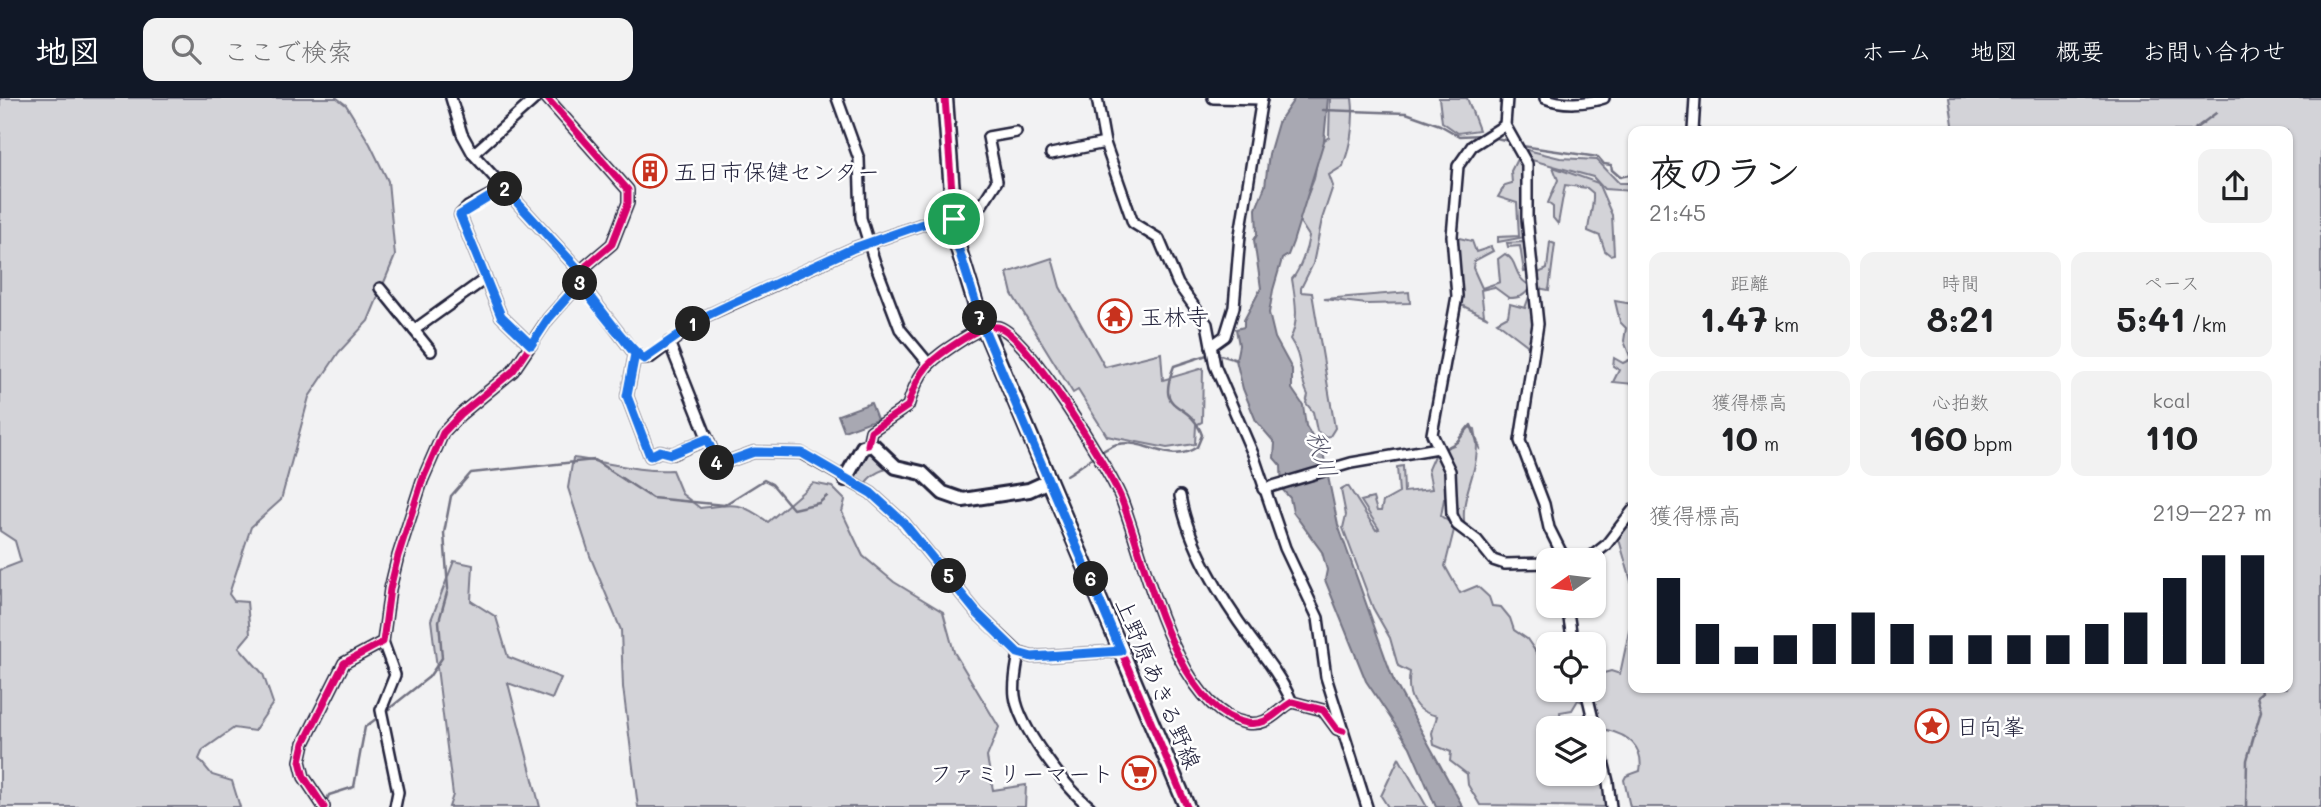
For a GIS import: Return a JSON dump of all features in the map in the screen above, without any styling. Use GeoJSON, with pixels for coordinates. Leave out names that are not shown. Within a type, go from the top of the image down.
{"type":"FeatureCollection","features":[{"type":"Feature","properties":{"kind":"main road","name":"上野原あきる野線"},"geometry":{"type":"LineString","coordinates":[[945,98],[948,170],[957,244],[984,329],[1187,807]]}},
{"type":"Feature","properties":{"kind":"street"},"geometry":{"type":"LineString","coordinates":[[451,98],[462,134],[473,154],[580,271],[580,283],[635,354],[644,359],[650,358],[706,316],[869,243],[943,217],[954,219],[976,214],[998,181],[988,137],[1016,132]]}},
{"type":"Feature","properties":{"kind":"street"},"geometry":{"type":"LineString","coordinates":[[473,154],[536,98]]}},
{"type":"Feature","properties":{"kind":"street"},"geometry":{"type":"LineString","coordinates":[[547,98],[628,190],[628,203],[612,244],[580,271]]}},
{"type":"Feature","properties":{"kind":"street"},"geometry":{"type":"LineString","coordinates":[[837,98],[859,159],[860,218],[900,329],[929,364]]}},
{"type":"Feature","properties":{"kind":"street"},"geometry":{"type":"LineString","coordinates":[[1097,98],[1105,143],[1133,223],[1159,239],[1178,284],[1202,314],[1212,358],[1253,454],[1285,548],[1318,618],[1326,677],[1367,807]]}},
{"type":"Feature","properties":{"kind":"street"},"geometry":{"type":"LineString","coordinates":[[1211,347],[1225,336],[1234,307],[1240,235],[1262,99],[1213,98]]}},
{"type":"Feature","properties":{"kind":"street"},"geometry":{"type":"LineString","coordinates":[[1507,98],[1505,125],[1527,164],[1527,218],[1538,324],[1520,435],[1545,504],[1549,528],[1559,548]]}},
{"type":"Feature","properties":{"kind":"street"},"geometry":{"type":"LineString","coordinates":[[1545,98],[1555,102],[1604,98]]}},
{"type":"Feature","properties":{"kind":"street"},"geometry":{"type":"LineString","coordinates":[[1693,126],[1695,98]]}},
{"type":"Feature","properties":{"kind":"street"},"geometry":{"type":"LineString","coordinates":[[1505,125],[1487,136],[1462,158],[1457,176],[1452,236],[1457,296],[1433,434],[1450,471],[1452,515],[1460,528],[1477,540],[1493,560],[1505,564],[1536,564]]}},
{"type":"Feature","properties":{"kind":"street"},"geometry":{"type":"LineString","coordinates":[[1051,154],[1105,143]]}},
{"type":"Feature","properties":{"kind":"street"},"geometry":{"type":"LineString","coordinates":[[504,188],[460,215],[501,316],[531,345]]}},
{"type":"Feature","properties":{"kind":"street"},"geometry":{"type":"LineString","coordinates":[[414,330],[485,279]]}},
{"type":"Feature","properties":{"kind":"street"},"geometry":{"type":"LineString","coordinates":[[395,807],[398,793],[381,710],[395,675],[383,642],[390,589],[398,556],[435,450],[451,424],[506,378],[548,319],[580,283]]}},
{"type":"Feature","properties":{"kind":"street"},"geometry":{"type":"LineString","coordinates":[[380,288],[431,351]]}},
{"type":"Feature","properties":{"kind":"street"},"geometry":{"type":"LineString","coordinates":[[845,478],[858,453],[868,445],[871,431],[908,406],[913,384],[939,354],[984,329],[1001,328],[1027,350],[1103,462],[1122,501],[1162,622],[1196,685],[1217,707],[1248,724],[1267,722],[1292,702],[1316,706],[1329,716],[1336,729],[1343,731]]}},
{"type":"Feature","properties":{"kind":"street"},"geometry":{"type":"LineString","coordinates":[[669,342],[718,465],[754,452],[802,453],[889,507],[977,613],[1018,653],[1032,657],[1121,651]]}},
{"type":"Feature","properties":{"kind":"street"},"geometry":{"type":"LineString","coordinates":[[635,354],[627,396],[650,456],[660,451],[671,454],[707,439]]}},
{"type":"Feature","properties":{"kind":"street"},"geometry":{"type":"LineString","coordinates":[[868,445],[878,449],[897,467],[922,473],[943,494],[963,500],[1029,490],[1049,481]]}},
{"type":"Feature","properties":{"kind":"street"},"geometry":{"type":"LineString","coordinates":[[1266,488],[1342,466],[1438,448]]}},
{"type":"Feature","properties":{"kind":"street"},"geometry":{"type":"LineString","coordinates":[[1180,496],[1189,534],[1237,617],[1278,674],[1292,702]]}},
{"type":"Feature","properties":{"kind":"street"},"geometry":{"type":"LineString","coordinates":[[1602,548],[1628,516]]}},
{"type":"Feature","properties":{"kind":"street"},"geometry":{"type":"LineString","coordinates":[[322,804],[304,777],[300,761],[304,743],[344,663],[383,642]]}},
{"type":"Feature","properties":{"kind":"street"},"geometry":{"type":"LineString","coordinates":[[1018,653],[1014,693],[1017,704],[1042,753],[1077,796],[1090,807]]}},
{"type":"Feature","properties":{"kind":"street"},"geometry":{"type":"LineString","coordinates":[[1589,702],[1608,782],[1611,807]]}},
{"type":"Feature","properties":{"kind":"shaded area"},"geometry":{"type":"Polygon","coordinates":[[[0,98],[337,98],[346,105],[370,144],[388,181],[395,256],[368,321],[339,352],[309,397],[281,500],[251,527],[229,594],[234,601],[247,602],[250,634],[239,647],[263,674],[273,703],[254,731],[234,728],[203,750],[199,759],[212,775],[232,781],[240,807],[0,807],[0,570],[21,562],[15,541],[0,531],[0,98]]]}},
{"type":"Feature","properties":{"kind":"shaded area"},"geometry":{"type":"Polygon","coordinates":[[[1295,98],[1328,98],[1324,141],[1293,242],[1288,255],[1282,259],[1269,313],[1275,338],[1292,369],[1292,389],[1303,405],[1306,426],[1324,457],[1338,525],[1393,679],[1463,807],[1436,807],[1410,747],[1366,681],[1325,580],[1327,570],[1322,552],[1293,512],[1290,498],[1282,489],[1281,466],[1274,458],[1275,443],[1256,421],[1243,389],[1236,360],[1239,345],[1236,329],[1244,327],[1244,320],[1261,288],[1254,240],[1257,235],[1256,209],[1265,186],[1269,154],[1278,123],[1295,98]]]}},
{"type":"Feature","properties":{"kind":"shaded area"},"geometry":{"type":"Polygon","coordinates":[[[1330,98],[1352,98],[1352,132],[1343,166],[1329,175],[1333,186],[1322,219],[1313,264],[1301,288],[1301,292],[1312,293],[1335,428],[1330,436],[1325,437],[1317,431],[1313,412],[1306,403],[1308,395],[1297,353],[1290,339],[1296,318],[1292,279],[1303,259],[1309,236],[1298,219],[1314,179],[1320,143],[1329,137],[1330,98]]]}},
{"type":"Feature","properties":{"kind":"shaded area"},"geometry":{"type":"Polygon","coordinates":[[[1439,98],[1467,98],[1479,130],[1458,133],[1442,122],[1439,98]]]}},
{"type":"Feature","properties":{"kind":"shaded area"},"geometry":{"type":"Polygon","coordinates":[[[1949,98],[2321,98],[2321,807],[1630,807],[1624,780],[1626,776],[1640,771],[1637,749],[1622,735],[1606,730],[1606,716],[1595,716],[1592,702],[1606,702],[1606,672],[1620,674],[1628,636],[1628,693],[2293,693],[2293,126],[1953,126],[1949,98]]]}},
{"type":"Feature","properties":{"kind":"shaded area"},"geometry":{"type":"Polygon","coordinates":[[[1523,149],[1560,158],[1597,160],[1619,183],[1628,183],[1628,191],[1604,189],[1593,177],[1528,159],[1523,149]]]}},
{"type":"Feature","properties":{"kind":"shaded area"},"geometry":{"type":"Polygon","coordinates":[[[1519,155],[1524,166],[1525,237],[1498,242],[1498,237],[1519,236],[1517,203],[1498,197],[1505,185],[1512,183],[1511,171],[1519,155]]]}},
{"type":"Feature","properties":{"kind":"shaded area"},"geometry":{"type":"Polygon","coordinates":[[[1553,167],[1598,183],[1612,215],[1614,254],[1610,255],[1605,251],[1600,236],[1588,231],[1593,193],[1587,188],[1565,185],[1558,224],[1553,218],[1553,207],[1548,203],[1558,180],[1553,167]]]}},
{"type":"Feature","properties":{"kind":"shaded area"},"geometry":{"type":"Polygon","coordinates":[[[1455,237],[1472,241],[1476,252],[1491,247],[1493,251],[1474,261],[1473,268],[1482,288],[1500,282],[1498,259],[1505,254],[1521,278],[1531,286],[1529,289],[1516,298],[1509,298],[1494,287],[1481,290],[1484,315],[1488,318],[1461,305],[1455,237]]]}},
{"type":"Feature","properties":{"kind":"shaded area"},"geometry":{"type":"Polygon","coordinates":[[[1550,242],[1555,244],[1549,290],[1537,288],[1536,274],[1547,269],[1550,242]]]}},
{"type":"Feature","properties":{"kind":"shaded area"},"geometry":{"type":"Polygon","coordinates":[[[1507,243],[1526,244],[1529,271],[1524,272],[1520,246],[1508,247],[1507,243]]]}},
{"type":"Feature","properties":{"kind":"shaded area"},"geometry":{"type":"Polygon","coordinates":[[[1052,258],[1060,287],[1105,367],[1161,353],[1163,380],[1203,368],[1202,422],[1196,425],[1195,444],[1167,448],[1107,436],[1078,390],[1073,393],[1012,294],[1007,273],[1052,258]]]}},
{"type":"Feature","properties":{"kind":"shaded area"},"geometry":{"type":"Polygon","coordinates":[[[1409,292],[1410,303],[1367,304],[1324,299],[1409,292]]]}},
{"type":"Feature","properties":{"kind":"shaded area"},"geometry":{"type":"Polygon","coordinates":[[[1530,294],[1534,331],[1529,361],[1527,345],[1497,322],[1508,316],[1510,304],[1525,308],[1530,294]]]}},
{"type":"Feature","properties":{"kind":"shaded area"},"geometry":{"type":"Polygon","coordinates":[[[1615,301],[1628,303],[1628,351],[1624,341],[1626,328],[1620,322],[1615,301]]]}},
{"type":"Feature","properties":{"kind":"shaded area"},"geometry":{"type":"Polygon","coordinates":[[[1614,358],[1623,363],[1628,360],[1628,384],[1613,382],[1619,370],[1613,366],[1614,358]]]}},
{"type":"Feature","properties":{"kind":"shaded area"},"geometry":{"type":"Polygon","coordinates":[[[871,403],[877,419],[844,431],[838,415],[871,403]]]}},
{"type":"Feature","properties":{"kind":"shaded area"},"geometry":{"type":"Polygon","coordinates":[[[1468,427],[1475,429],[1477,444],[1465,503],[1465,528],[1455,516],[1441,450],[1454,445],[1468,427]]]}},
{"type":"Feature","properties":{"kind":"shaded area"},"geometry":{"type":"Polygon","coordinates":[[[874,449],[890,469],[875,474],[864,486],[853,479],[852,473],[862,454],[874,449]]]}},
{"type":"Feature","properties":{"kind":"shaded area"},"geometry":{"type":"Polygon","coordinates":[[[1436,451],[1446,467],[1449,497],[1444,499],[1441,516],[1455,526],[1445,566],[1460,593],[1477,586],[1489,597],[1492,606],[1501,607],[1510,618],[1514,630],[1527,639],[1536,652],[1536,702],[1577,702],[1572,710],[1560,712],[1560,716],[1536,716],[1536,786],[1604,786],[1608,807],[1480,805],[1468,785],[1467,774],[1450,761],[1451,752],[1434,745],[1432,733],[1437,716],[1422,710],[1413,701],[1409,688],[1410,672],[1398,666],[1390,638],[1373,608],[1343,528],[1346,515],[1341,490],[1348,486],[1376,530],[1379,529],[1361,501],[1373,498],[1377,511],[1381,511],[1383,502],[1399,493],[1397,467],[1403,466],[1404,492],[1432,489],[1428,469],[1436,451]]]}},
{"type":"Feature","properties":{"kind":"shaded area"},"geometry":{"type":"Polygon","coordinates":[[[573,458],[634,468],[672,470],[682,494],[700,508],[743,507],[768,522],[813,483],[832,487],[845,500],[842,512],[863,556],[894,582],[943,612],[954,652],[999,727],[987,757],[993,790],[1026,785],[1025,807],[638,807],[623,687],[621,630],[590,556],[568,488],[573,458]]]}},
{"type":"Feature","properties":{"kind":"shaded area"},"geometry":{"type":"Polygon","coordinates":[[[1628,523],[1628,571],[1618,536],[1628,523]]]}},
{"type":"Feature","properties":{"kind":"shaded area"},"geometry":{"type":"Polygon","coordinates":[[[454,561],[473,565],[471,601],[496,617],[508,657],[561,678],[552,699],[508,683],[540,807],[449,807],[453,795],[431,620],[454,561]]]}},
{"type":"Feature","properties":{"kind":"shaded area"},"geometry":{"type":"Polygon","coordinates":[[[1399,758],[1427,807],[1388,807],[1381,796],[1399,758]]]}},
{"type":"Feature","properties":{"kind":"waterway"},"geometry":{"type":"LineString","coordinates":[[1323,110],[1406,113],[1440,125],[1459,136],[1482,135]]}},
{"type":"Feature","properties":{"kind":"waterway"},"geometry":{"type":"LineString","coordinates":[[2199,126],[2216,113]]}},
{"type":"Feature","properties":{"kind":"waterway"},"geometry":{"type":"LineString","coordinates":[[1492,137],[1509,141]]}},
{"type":"Feature","properties":{"kind":"waterway"},"geometry":{"type":"LineString","coordinates":[[1522,146],[1598,157],[1604,164],[1611,165],[1612,170],[1620,177],[1628,175]]}},
{"type":"Feature","properties":{"kind":"waterway"},"geometry":{"type":"LineString","coordinates":[[1067,475],[1118,444],[1128,443],[1177,454],[1197,447],[1202,435],[1189,415],[1171,400],[1168,393],[1169,382],[1174,366],[1210,354]]}},
{"type":"Feature","properties":{"kind":"waterway"},"geometry":{"type":"LineString","coordinates":[[1217,354],[1237,360]]}},
{"type":"Feature","properties":{"kind":"waterway"},"geometry":{"type":"LineString","coordinates":[[1444,449],[1457,442],[1471,425],[1480,449]]}},
{"type":"Feature","properties":{"kind":"waterway"},"geometry":{"type":"LineString","coordinates":[[385,712],[429,677],[442,658],[439,621],[448,589],[444,533],[451,496],[471,473],[594,460],[652,498],[724,505],[764,480],[772,484],[793,509],[819,503],[827,496]]}},
{"type":"Feature","properties":{"kind":"waterway"},"geometry":{"type":"LineString","coordinates":[[2246,807],[2247,760],[2261,711],[2257,696],[2261,693]]}},
{"type":"Feature","properties":{"kind":"waterway"},"geometry":{"type":"LineString","coordinates":[[325,804],[329,795],[354,787],[365,727],[380,716]]}},
{"type":"Feature","properties":{"kind":"cycle path"},"geometry":{"type":"LineString","coordinates":[[324,807],[304,777],[300,761],[304,743],[344,663],[383,642],[390,589],[398,556],[422,481],[443,433],[461,414],[513,371],[548,319],[580,283],[580,271],[612,244],[628,203],[628,190],[547,98]]}},
{"type":"Feature","properties":{"kind":"cycle path"},"geometry":{"type":"LineString","coordinates":[[945,98],[957,244],[979,315],[1187,807]]}},
{"type":"Feature","properties":{"kind":"cycle path"},"geometry":{"type":"LineString","coordinates":[[868,445],[871,431],[908,406],[917,382],[934,359],[975,332],[998,327],[1011,335],[1046,376],[1084,432],[1113,483],[1121,498],[1166,627],[1181,661],[1200,690],[1221,712],[1246,723],[1260,723],[1292,702],[1323,710],[1337,729],[1343,731]]}},
{"type":"Feature","properties":{"kind":"place","name":"五日市保健センター"},"geometry":{"type":"Point","coordinates":[650,171]}},
{"type":"Feature","properties":{"kind":"place","name":"玉林寺"},"geometry":{"type":"Point","coordinates":[1115,316]}},
{"type":"Feature","properties":{"kind":"place","name":"日向峯"},"geometry":{"type":"Point","coordinates":[1932,726]}},
{"type":"Feature","properties":{"kind":"place","name":"ファミリーマート"},"geometry":{"type":"Point","coordinates":[1139,773]}},
{"type":"Feature","properties":{"kind":"route"},"geometry":{"type":"LineString","coordinates":[[954,219],[943,217],[816,264],[706,316],[650,358],[644,359],[635,354],[613,326],[580,283],[580,271],[533,216],[504,188],[463,210],[460,215],[495,306],[501,316],[531,345],[548,319],[580,283],[635,354],[627,396],[650,456],[660,451],[671,454],[707,439],[718,465],[754,452],[802,453],[871,493],[889,507],[938,562],[977,613],[1018,653],[1032,657],[1121,651],[984,329],[957,244],[954,219]]}},
{"type":"Feature","properties":{"kind":"water label","name":"秋川"},"geometry":{"type":"Point","coordinates":[1323,454]}}]}
